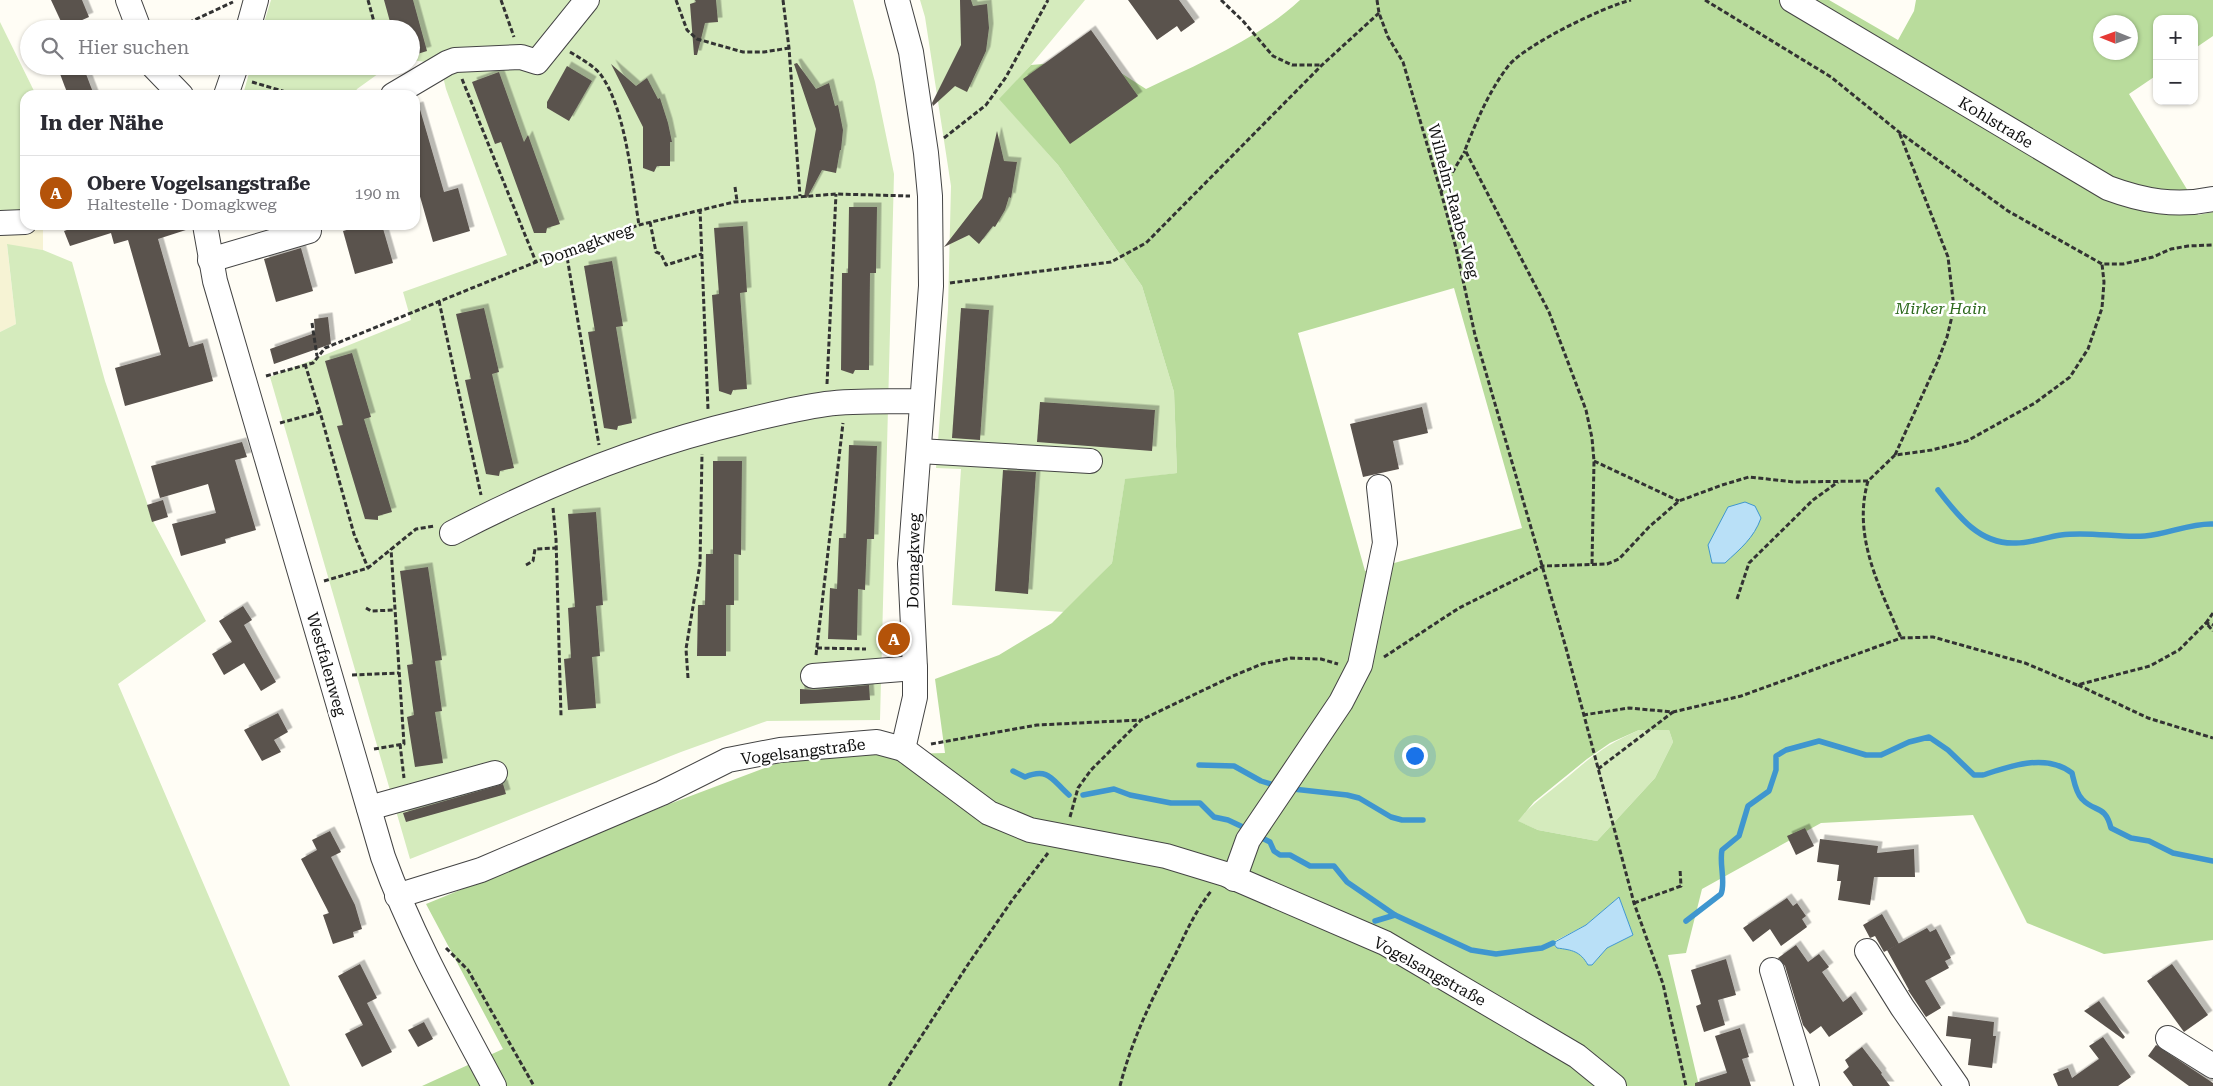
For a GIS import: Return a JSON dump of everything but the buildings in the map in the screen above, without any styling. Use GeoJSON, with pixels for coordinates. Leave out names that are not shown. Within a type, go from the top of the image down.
{"type":"FeatureCollection","features":[{"type":"Feature","properties":{"kind":"street"},"geometry":{"type":"LineString","coordinates":[[128,0],[136,20]]}},
{"type":"Feature","properties":{"kind":"street"},"geometry":{"type":"LineString","coordinates":[[250,20],[256,0]]}},
{"type":"Feature","properties":{"kind":"street"},"geometry":{"type":"LineString","coordinates":[[401,90],[447,62],[455,60],[529,60],[554,41],[587,0]]}},
{"type":"Feature","properties":{"kind":"street","name":"Domagkweg"},"geometry":{"type":"LineString","coordinates":[[898,0],[911,52],[926,153],[930,196],[931,286],[910,564],[915,697],[903,748]]}},
{"type":"Feature","properties":{"kind":"street","name":"Kohlstraße"},"geometry":{"type":"LineString","coordinates":[[1792,0],[2108,188],[2137,198],[2160,202],[2192,202],[2213,199]]}},
{"type":"Feature","properties":{"kind":"street"},"geometry":{"type":"LineString","coordinates":[[162,75],[177,90]]}},
{"type":"Feature","properties":{"kind":"street"},"geometry":{"type":"LineString","coordinates":[[0,223],[20,222]]}},
{"type":"Feature","properties":{"kind":"street","name":"Westfalenweg"},"geometry":{"type":"LineString","coordinates":[[206,230],[210,260],[369,808],[397,896],[437,979],[494,1086]]}},
{"type":"Feature","properties":{"kind":"street"},"geometry":{"type":"LineString","coordinates":[[210,260],[309,231]]}},
{"type":"Feature","properties":{"kind":"street"},"geometry":{"type":"LineString","coordinates":[[452,532],[550,485],[679,438],[704,431],[789,410],[836,403],[921,401]]}},
{"type":"Feature","properties":{"kind":"street"},"geometry":{"type":"LineString","coordinates":[[919,451],[1090,461]]}},
{"type":"Feature","properties":{"kind":"street"},"geometry":{"type":"LineString","coordinates":[[1230,877],[1248,840],[1341,702],[1360,665],[1385,543],[1379,487]]}},
{"type":"Feature","properties":{"kind":"street"},"geometry":{"type":"LineString","coordinates":[[813,676],[915,668]]}},
{"type":"Feature","properties":{"kind":"street","name":"Vogelsangstraße"},"geometry":{"type":"LineString","coordinates":[[397,896],[482,870],[662,793],[728,760],[780,750],[877,742],[903,748],[989,813],[1030,830],[1166,856],[1230,877],[1385,943],[1578,1056],[1614,1086]]}},
{"type":"Feature","properties":{"kind":"street"},"geometry":{"type":"LineString","coordinates":[[369,808],[495,773]]}},
{"type":"Feature","properties":{"kind":"street"},"geometry":{"type":"LineString","coordinates":[[1867,951],[1902,1007],[1957,1086]]}},
{"type":"Feature","properties":{"kind":"street"},"geometry":{"type":"LineString","coordinates":[[1772,970],[1804,1079]]}},
{"type":"Feature","properties":{"kind":"street"},"geometry":{"type":"LineString","coordinates":[[2168,1038],[2213,1066]]}},
{"type":"Feature","properties":{"kind":"path"},"geometry":{"type":"LineString","coordinates":[[194,20],[237,0]]}},
{"type":"Feature","properties":{"kind":"path"},"geometry":{"type":"LineString","coordinates":[[368,0],[374,20]]}},
{"type":"Feature","properties":{"kind":"path"},"geometry":{"type":"LineString","coordinates":[[501,0],[529,60]]}},
{"type":"Feature","properties":{"kind":"path"},"geometry":{"type":"LineString","coordinates":[[676,0],[687,30],[697,39],[743,52],[764,52],[788,48]]}},
{"type":"Feature","properties":{"kind":"path"},"geometry":{"type":"LineString","coordinates":[[783,0],[800,196]]}},
{"type":"Feature","properties":{"kind":"path"},"geometry":{"type":"LineString","coordinates":[[926,153],[986,105],[1006,77],[1048,0]]}},
{"type":"Feature","properties":{"kind":"path"},"geometry":{"type":"LineString","coordinates":[[1221,0],[1273,56],[1292,65],[1322,65]]}},
{"type":"Feature","properties":{"kind":"path","name":"Wilhelm-Raabe-Weg"},"geometry":{"type":"LineString","coordinates":[[1377,0],[1379,13],[1388,37],[1403,62],[1441,192],[1456,248],[1475,335],[1543,566],[1634,903],[1663,984],[1686,1086]]}},
{"type":"Feature","properties":{"kind":"path"},"geometry":{"type":"LineString","coordinates":[[1441,192],[1465,150],[1492,90],[1511,64],[1535,45],[1568,26],[1631,0]]}},
{"type":"Feature","properties":{"kind":"path"},"geometry":{"type":"LineString","coordinates":[[1705,0],[1831,78],[1899,132],[2008,211],[2102,264],[2124,264],[2153,257],[2171,249],[2213,245]]}},
{"type":"Feature","properties":{"kind":"path"},"geometry":{"type":"LineString","coordinates":[[931,286],[1111,262],[1146,243],[1322,65],[1379,13]]}},
{"type":"Feature","properties":{"kind":"path"},"geometry":{"type":"LineString","coordinates":[[554,41],[600,74],[607,86],[623,129],[639,225]]}},
{"type":"Feature","properties":{"kind":"path"},"geometry":{"type":"LineString","coordinates":[[455,60],[536,262]]}},
{"type":"Feature","properties":{"kind":"path"},"geometry":{"type":"LineString","coordinates":[[232,79],[276,90]]}},
{"type":"Feature","properties":{"kind":"path"},"geometry":{"type":"LineString","coordinates":[[1899,132],[1948,257],[1954,308],[1947,337],[1937,363],[1895,455],[1868,481],[1864,497],[1862,518],[1865,547],[1901,638]]}},
{"type":"Feature","properties":{"kind":"path"},"geometry":{"type":"LineString","coordinates":[[1465,150],[1549,312],[1586,410],[1592,438],[1594,461],[1592,564]]}},
{"type":"Feature","properties":{"kind":"path"},"geometry":{"type":"LineString","coordinates":[[735,187],[737,201]]}},
{"type":"Feature","properties":{"kind":"path"},"geometry":{"type":"LineString","coordinates":[[813,676],[836,403],[836,194]]}},
{"type":"Feature","properties":{"kind":"path","name":"Domagkweg"},"geometry":{"type":"LineString","coordinates":[[266,376],[313,363],[325,348],[536,262],[650,222],[737,201],[836,194],[930,196]]}},
{"type":"Feature","properties":{"kind":"path"},"geometry":{"type":"LineString","coordinates":[[688,678],[686,649],[700,564],[704,431],[700,209]]}},
{"type":"Feature","properties":{"kind":"path"},"geometry":{"type":"LineString","coordinates":[[650,222],[656,252],[662,254],[666,265],[702,254]]}},
{"type":"Feature","properties":{"kind":"path"},"geometry":{"type":"LineString","coordinates":[[566,251],[595,430],[605,464]]}},
{"type":"Feature","properties":{"kind":"path"},"geometry":{"type":"LineString","coordinates":[[1895,455],[1932,450],[1967,441],[2036,403],[2070,377],[2088,348],[2102,308],[2104,282],[2102,264]]}},
{"type":"Feature","properties":{"kind":"path"},"geometry":{"type":"LineString","coordinates":[[439,301],[486,515]]}},
{"type":"Feature","properties":{"kind":"path"},"geometry":{"type":"LineString","coordinates":[[312,323],[317,356]]}},
{"type":"Feature","properties":{"kind":"path"},"geometry":{"type":"LineString","coordinates":[[305,364],[354,534],[368,568]]}},
{"type":"Feature","properties":{"kind":"path"},"geometry":{"type":"LineString","coordinates":[[263,368],[269,386]]}},
{"type":"Feature","properties":{"kind":"path"},"geometry":{"type":"LineString","coordinates":[[280,423],[320,412]]}},
{"type":"Feature","properties":{"kind":"path"},"geometry":{"type":"LineString","coordinates":[[277,414],[282,432]]}},
{"type":"Feature","properties":{"kind":"path"},"geometry":{"type":"LineString","coordinates":[[1594,461],[1679,502]]}},
{"type":"Feature","properties":{"kind":"path"},"geometry":{"type":"LineString","coordinates":[[889,1086],[1012,899],[1045,856],[1064,838],[1078,788],[1091,770],[1141,720],[1262,664],[1291,658],[1368,667],[1459,608],[1543,566],[1607,564],[1619,558],[1649,527],[1679,502],[1748,477],[1794,482],[1868,481]]}},
{"type":"Feature","properties":{"kind":"path"},"geometry":{"type":"LineString","coordinates":[[1737,599],[1749,563],[1813,500],[1839,482]]}},
{"type":"Feature","properties":{"kind":"path"},"geometry":{"type":"LineString","coordinates":[[550,485],[556,548],[561,716]]}},
{"type":"Feature","properties":{"kind":"path"},"geometry":{"type":"LineString","coordinates":[[324,581],[368,568],[416,529],[432,525],[452,532]]}},
{"type":"Feature","properties":{"kind":"path"},"geometry":{"type":"LineString","coordinates":[[526,565],[533,561],[535,549],[556,548]]}},
{"type":"Feature","properties":{"kind":"path"},"geometry":{"type":"LineString","coordinates":[[374,749],[404,744],[391,549]]}},
{"type":"Feature","properties":{"kind":"path"},"geometry":{"type":"LineString","coordinates":[[322,571],[327,590]]}},
{"type":"Feature","properties":{"kind":"path"},"geometry":{"type":"LineString","coordinates":[[366,608],[371,611],[395,610]]}},
{"type":"Feature","properties":{"kind":"path"},"geometry":{"type":"LineString","coordinates":[[2077,685],[2150,666],[2179,650],[2206,623],[2213,613]]}},
{"type":"Feature","properties":{"kind":"path"},"geometry":{"type":"LineString","coordinates":[[2206,623],[2213,625]]}},
{"type":"Feature","properties":{"kind":"path"},"geometry":{"type":"LineString","coordinates":[[2206,623],[2213,631]]}},
{"type":"Feature","properties":{"kind":"path"},"geometry":{"type":"LineString","coordinates":[[1583,715],[1629,708],[1673,712],[1741,696],[1901,638],[1933,637],[2025,663],[2148,718],[2213,738]]}},
{"type":"Feature","properties":{"kind":"path"},"geometry":{"type":"LineString","coordinates":[[349,665],[354,684]]}},
{"type":"Feature","properties":{"kind":"path"},"geometry":{"type":"LineString","coordinates":[[352,675],[399,673]]}},
{"type":"Feature","properties":{"kind":"path"},"geometry":{"type":"LineString","coordinates":[[1598,769],[1673,712]]}},
{"type":"Feature","properties":{"kind":"path"},"geometry":{"type":"LineString","coordinates":[[903,748],[1036,725],[1141,720]]}},
{"type":"Feature","properties":{"kind":"path"},"geometry":{"type":"LineString","coordinates":[[371,740],[376,758]]}},
{"type":"Feature","properties":{"kind":"path"},"geometry":{"type":"LineString","coordinates":[[400,744],[407,797]]}},
{"type":"Feature","properties":{"kind":"path"},"geometry":{"type":"LineString","coordinates":[[1634,903],[1681,886],[1680,869]]}},
{"type":"Feature","properties":{"kind":"path"},"geometry":{"type":"LineString","coordinates":[[1120,1086],[1129,1050],[1153,996],[1197,909],[1230,877]]}},
{"type":"Feature","properties":{"kind":"path"},"geometry":{"type":"LineString","coordinates":[[450,960],[441,942],[468,970],[534,1086]]}},
{"type":"Feature","properties":{"kind":"shaded area"},"geometry":{"type":"Polygon","coordinates":[[[20,226],[20,230],[43,230],[43,250],[7,245],[16,324],[0,332],[0,228],[20,226]]]}},
{"type":"Feature","properties":{"kind":"green space"},"geometry":{"type":"Polygon","coordinates":[[[271,0],[853,0],[875,82],[894,174],[880,720],[767,721],[681,752],[410,859],[270,377],[411,320],[403,292],[507,255],[446,89],[440,64],[420,61],[420,20],[265,20],[271,0]]]}},
{"type":"Feature","properties":{"kind":"green space"},"geometry":{"type":"Polygon","coordinates":[[[920,0],[1085,0],[1000,99],[1058,165],[1142,286],[1174,392],[1177,473],[1125,480],[1112,563],[1065,612],[952,605],[961,469],[936,468],[948,309],[951,186],[925,17],[920,0]]]}},
{"type":"Feature","properties":{"kind":"green space","name":"Mirker Hain"},"geometry":{"type":"Polygon","coordinates":[[[1300,0],[1829,0],[1898,40],[1914,11],[1916,0],[2213,0],[2213,36],[2198,46],[2198,15],[2153,15],[2153,78],[2129,94],[2188,191],[2198,215],[2213,212],[2213,940],[2104,954],[2027,923],[1973,815],[1821,823],[1702,889],[1686,953],[1668,955],[1699,1086],[422,1086],[503,1049],[426,904],[664,806],[794,757],[945,753],[935,679],[999,655],[1052,623],[1112,563],[1125,479],[1177,473],[1174,392],[1142,286],[1058,165],[999,99],[1031,65],[1099,59],[1146,89],[1227,50],[1266,27],[1300,0]],[[1454,288],[1298,333],[1365,571],[1522,528],[1454,288]],[[1639,730],[1610,743],[1587,759],[1534,802],[1518,821],[1538,830],[1597,841],[1655,778],[1673,742],[1669,730],[1639,730]],[[1619,897],[1586,925],[1553,942],[1557,948],[1575,952],[1582,956],[1588,964],[1592,965],[1607,948],[1633,935],[1619,897]]]}},
{"type":"Feature","properties":{"kind":"green space"},"geometry":{"type":"Polygon","coordinates":[[[0,22],[20,63],[20,75],[26,75],[34,90],[20,90],[20,217],[0,218],[0,22]]]}},
{"type":"Feature","properties":{"kind":"green space"},"geometry":{"type":"Polygon","coordinates":[[[248,75],[376,75],[356,90],[244,90],[248,75]]]}},
{"type":"Feature","properties":{"kind":"green space"},"geometry":{"type":"Polygon","coordinates":[[[7,244],[43,250],[72,262],[105,381],[154,523],[206,621],[118,684],[290,1086],[0,1086],[0,332],[16,324],[7,244]]]}},
{"type":"Feature","properties":{"kind":"green space"},"geometry":{"type":"Polygon","coordinates":[[[1639,730],[1669,730],[1673,742],[1655,778],[1597,841],[1538,830],[1517,821],[1536,802],[1595,755],[1611,744],[1639,730]]]}},
{"type":"Feature","properties":{"kind":"water"},"geometry":{"type":"Polygon","coordinates":[[[1745,502],[1755,506],[1761,518],[1755,532],[1725,563],[1712,563],[1708,545],[1728,507],[1745,502]]]}},
{"type":"Feature","properties":{"kind":"water"},"geometry":{"type":"Polygon","coordinates":[[[1619,897],[1633,935],[1607,948],[1592,965],[1588,965],[1575,952],[1557,948],[1553,943],[1586,925],[1619,897]]]}},
{"type":"Feature","properties":{"kind":"waterway"},"geometry":{"type":"LineString","coordinates":[[1938,490],[1971,527],[1991,539],[2003,542],[2022,543],[2072,534],[2145,536],[2196,525],[2213,524]]}},
{"type":"Feature","properties":{"kind":"waterway"},"geometry":{"type":"LineString","coordinates":[[1686,921],[1721,894],[1723,884],[1722,850],[1739,836],[1748,806],[1769,791],[1776,770],[1776,756],[1786,750],[1819,741],[1866,755],[1881,755],[1909,742],[1929,737],[1948,750],[1974,775],[1983,775],[2028,763],[2040,762],[2062,767],[2072,773],[2080,796],[2087,803],[2106,815],[2111,828],[2131,838],[2149,841],[2173,853],[2213,861]]}},
{"type":"Feature","properties":{"kind":"waterway"},"geometry":{"type":"LineString","coordinates":[[1199,765],[1234,766],[1261,781],[1277,786]]}},
{"type":"Feature","properties":{"kind":"waterway"},"geometry":{"type":"LineString","coordinates":[[1013,771],[1025,777],[1033,774],[1045,774],[1069,795]]}},
{"type":"Feature","properties":{"kind":"waterway"},"geometry":{"type":"LineString","coordinates":[[1083,795],[1114,789],[1130,795],[1171,803],[1200,803],[1214,817],[1228,820],[1245,828]]}},
{"type":"Feature","properties":{"kind":"waterway"},"geometry":{"type":"LineString","coordinates":[[1293,789],[1347,795],[1359,798],[1391,817],[1402,820],[1423,820]]}},
{"type":"Feature","properties":{"kind":"waterway"},"geometry":{"type":"LineString","coordinates":[[1260,837],[1270,842],[1274,851],[1280,855],[1290,855],[1310,866],[1334,866],[1347,882],[1395,915],[1471,950],[1496,954],[1542,948],[1553,943]]}},
{"type":"Feature","properties":{"kind":"waterway"},"geometry":{"type":"LineString","coordinates":[[1375,921],[1395,915]]}},
{"type":"Feature","properties":{"kind":"place","name":"Obere Vogelsangstraße"},"geometry":{"type":"Point","coordinates":[894,639]}}]}
